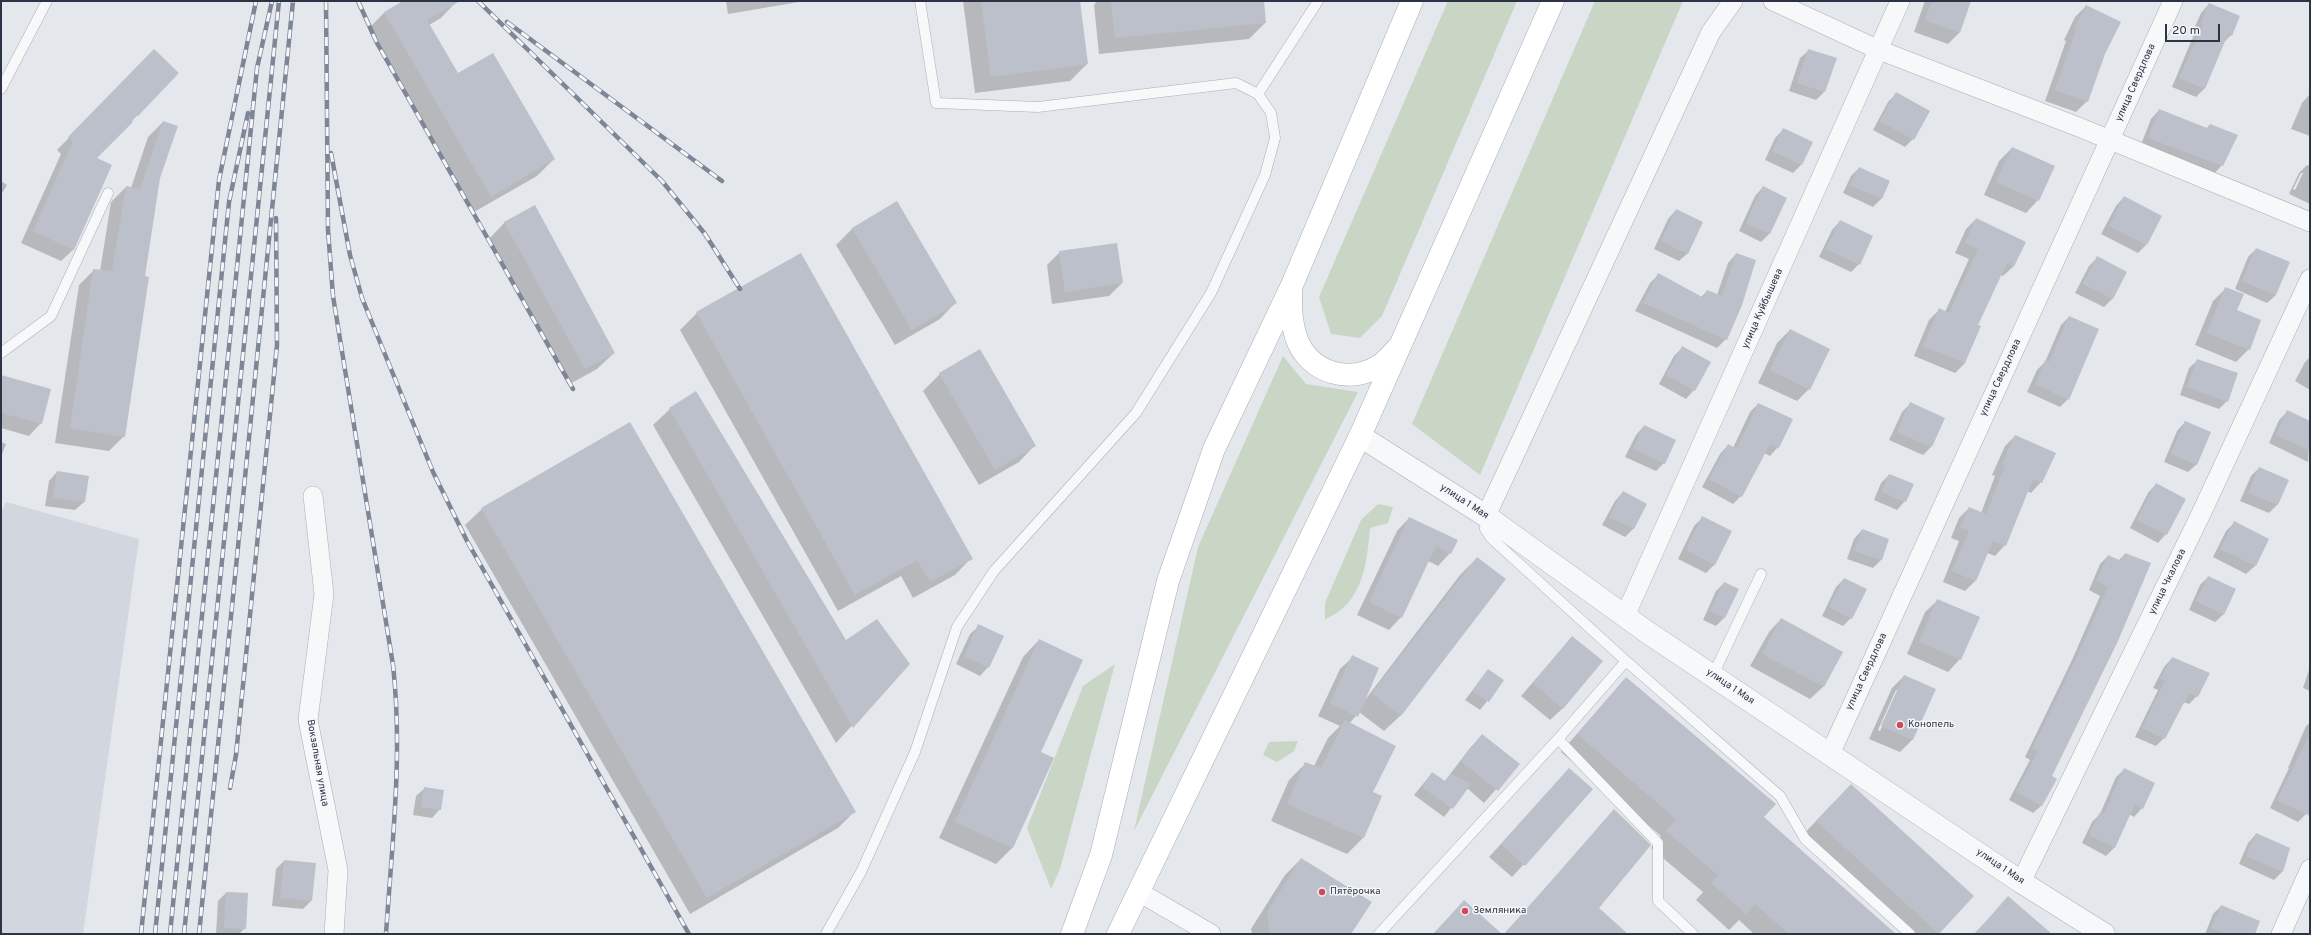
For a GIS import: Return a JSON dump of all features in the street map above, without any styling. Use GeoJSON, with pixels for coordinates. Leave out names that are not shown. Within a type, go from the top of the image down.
{"type":"FeatureCollection","features":[{"type":"Feature","properties":{"kind":"main road"},"geometry":{"type":"LineString","coordinates":[[1072,934],[1101,855],[1168,581],[1214,449],[1292,285],[1412,1]]}},
{"type":"Feature","properties":{"kind":"main road"},"geometry":{"type":"LineString","coordinates":[[1118,934],[1360,436],[1553,1]]}},
{"type":"Feature","properties":{"kind":"main road"},"geometry":{"type":"LineString","coordinates":[[1292,285],[1290,314],[1296,339],[1308,360],[1325,371],[1347,376],[1366,371],[1383,363],[1399,348]]}},
{"type":"Feature","properties":{"kind":"street"},"geometry":{"type":"LineString","coordinates":[[1486,516],[1711,32],[1733,1]]}},
{"type":"Feature","properties":{"kind":"street"},"geometry":{"type":"LineString","coordinates":[[1772,1],[1879,50],[2310,222]]}},
{"type":"Feature","properties":{"kind":"street","name":"улица Куйбышева"},"geometry":{"type":"LineString","coordinates":[[1626,616],[1900,1]]}},
{"type":"Feature","properties":{"kind":"street","name":"улица Свердлова"},"geometry":{"type":"LineString","coordinates":[[1830,754],[2110,141],[2172,1]]}},
{"type":"Feature","properties":{"kind":"street","name":"улица Чкалова"},"geometry":{"type":"LineString","coordinates":[[2021,882],[2200,516],[2310,279]]}},
{"type":"Feature","properties":{"kind":"street","name":"улица 1 Мая"},"geometry":{"type":"LineString","coordinates":[[1360,436],[1486,516],[1626,616],[1712,675],[2021,882],[2104,934]]}},
{"type":"Feature","properties":{"kind":"street","name":"Вокзальная улица"},"geometry":{"type":"LineString","coordinates":[[313,496],[324,594],[308,720],[338,870],[334,934]]}},
{"type":"Feature","properties":{"kind":"street"},"geometry":{"type":"LineString","coordinates":[[2281,934],[2310,869]]}},
{"type":"Feature","properties":{"kind":"street"},"geometry":{"type":"LineString","coordinates":[[1139,892],[1211,934]]}},
{"type":"Feature","properties":{"kind":"lane"},"geometry":{"type":"LineString","coordinates":[[1,89],[47,1]]}},
{"type":"Feature","properties":{"kind":"lane"},"geometry":{"type":"LineString","coordinates":[[826,934],[861,872],[915,752],[957,627],[994,571],[1136,413],[1211,293],[1265,175],[1275,138],[1271,113],[1258,94],[1236,83],[1038,107],[936,103],[920,1]]}},
{"type":"Feature","properties":{"kind":"lane"},"geometry":{"type":"LineString","coordinates":[[1258,94],[1318,1]]}},
{"type":"Feature","properties":{"kind":"lane"},"geometry":{"type":"LineString","coordinates":[[1,353],[51,316],[108,193]]}},
{"type":"Feature","properties":{"kind":"lane"},"geometry":{"type":"LineString","coordinates":[[1486,516],[1485,529],[1491,538],[1626,661],[1780,796],[1805,839],[1910,934]]}},
{"type":"Feature","properties":{"kind":"lane"},"geometry":{"type":"LineString","coordinates":[[1712,675],[1761,574]]}},
{"type":"Feature","properties":{"kind":"lane"},"geometry":{"type":"LineString","coordinates":[[1379,934],[1558,739],[1626,661]]}},
{"type":"Feature","properties":{"kind":"lane"},"geometry":{"type":"LineString","coordinates":[[1558,739],[1658,843],[1658,901],[1693,934]]}},
{"type":"Feature","properties":{"kind":"shaded area"},"geometry":{"type":"Polygon","coordinates":[[[6,502],[139,539],[83,934],[1,934],[1,513],[6,502]]]}},
{"type":"Feature","properties":{"kind":"green space"},"geometry":{"type":"Polygon","coordinates":[[[1448,1],[1517,1],[1382,316],[1360,338],[1331,334],[1319,297],[1448,1]]]}},
{"type":"Feature","properties":{"kind":"green space"},"geometry":{"type":"Polygon","coordinates":[[[1595,1],[1683,1],[1480,475],[1412,424],[1595,1]]]}},
{"type":"Feature","properties":{"kind":"green space"},"geometry":{"type":"Polygon","coordinates":[[[1283,356],[1306,384],[1358,392],[1134,831],[1198,547],[1283,356]]]}},
{"type":"Feature","properties":{"kind":"green space"},"geometry":{"type":"Polygon","coordinates":[[[1378,504],[1393,507],[1388,523],[1370,528],[1367,555],[1361,581],[1348,603],[1338,612],[1325,619],[1325,603],[1361,520],[1378,504]]]}},
{"type":"Feature","properties":{"kind":"green space"},"geometry":{"type":"Polygon","coordinates":[[[1115,664],[1060,869],[1051,889],[1027,828],[1083,686],[1115,664]]]}},
{"type":"Feature","properties":{"kind":"green space"},"geometry":{"type":"Polygon","coordinates":[[[1298,741],[1294,751],[1277,762],[1263,755],[1269,742],[1298,741]]]}},
{"type":"Feature","properties":{"kind":"building"},"geometry":{"type":"Polygon","coordinates":[[[403,1],[460,1],[427,20],[458,73],[493,53],[555,159],[491,197],[384,12],[403,1]]]}},
{"type":"Feature","properties":{"kind":"building"},"geometry":{"type":"Polygon","coordinates":[[[981,1],[1080,1],[1088,64],[991,77],[981,1]]]}},
{"type":"Feature","properties":{"kind":"building"},"geometry":{"type":"Polygon","coordinates":[[[1111,1],[1264,1],[1266,23],[1115,38],[1111,1]]]}},
{"type":"Feature","properties":{"kind":"building"},"geometry":{"type":"Polygon","coordinates":[[[1932,1],[1971,1],[1960,33],[1925,20],[1932,1]]]}},
{"type":"Feature","properties":{"kind":"building"},"geometry":{"type":"Polygon","coordinates":[[[2209,3],[2240,16],[2232,36],[2228,34],[2205,89],[2179,78],[2203,24],[2201,23],[2209,3]]]}},
{"type":"Feature","properties":{"kind":"building"},"geometry":{"type":"Polygon","coordinates":[[[2086,5],[2121,22],[2105,54],[2088,102],[2055,90],[2076,30],[2074,29],[2086,5]]]}},
{"type":"Feature","properties":{"kind":"building"},"geometry":{"type":"Polygon","coordinates":[[[154,49],[179,73],[138,116],[135,115],[132,123],[97,158],[112,165],[74,250],[33,231],[73,141],[68,137],[154,49]]]}},
{"type":"Feature","properties":{"kind":"building"},"geometry":{"type":"Polygon","coordinates":[[[1808,49],[1837,58],[1825,92],[1797,83],[1808,49]]]}},
{"type":"Feature","properties":{"kind":"building"},"geometry":{"type":"Polygon","coordinates":[[[1896,92],[1930,111],[1914,140],[1880,121],[1896,92]]]}},
{"type":"Feature","properties":{"kind":"building"},"geometry":{"type":"Polygon","coordinates":[[[2159,109],[2207,128],[2210,124],[2238,135],[2223,166],[2148,138],[2159,109]]]}},
{"type":"Feature","properties":{"kind":"building"},"geometry":{"type":"Polygon","coordinates":[[[163,121],[178,126],[160,178],[145,276],[149,277],[125,437],[70,428],[93,269],[112,271],[126,186],[140,189],[163,121]]]}},
{"type":"Feature","properties":{"kind":"building"},"geometry":{"type":"Polygon","coordinates":[[[1783,128],[1813,142],[1802,165],[1772,151],[1783,128]]]}},
{"type":"Feature","properties":{"kind":"building"},"geometry":{"type":"Polygon","coordinates":[[[2012,147],[2055,166],[2039,201],[1996,182],[2012,147]]]}},
{"type":"Feature","properties":{"kind":"building"},"geometry":{"type":"Polygon","coordinates":[[[1859,167],[1890,181],[1882,199],[1850,185],[1859,167]]]}},
{"type":"Feature","properties":{"kind":"building"},"geometry":{"type":"Polygon","coordinates":[[[1763,186],[1787,198],[1770,234],[1746,223],[1763,186]]]}},
{"type":"Feature","properties":{"kind":"building"},"geometry":{"type":"Polygon","coordinates":[[[2124,196],[2162,216],[2147,245],[2109,226],[2124,196]]]}},
{"type":"Feature","properties":{"kind":"building"},"geometry":{"type":"Polygon","coordinates":[[[897,201],[957,303],[912,330],[852,228],[897,201]]]}},
{"type":"Feature","properties":{"kind":"building"},"geometry":{"type":"Polygon","coordinates":[[[535,205],[615,353],[585,369],[504,222],[535,205]]]}},
{"type":"Feature","properties":{"kind":"building"},"geometry":{"type":"Polygon","coordinates":[[[1676,209],[1703,222],[1688,254],[1661,241],[1676,209]]]}},
{"type":"Feature","properties":{"kind":"building"},"geometry":{"type":"Polygon","coordinates":[[[1976,218],[2026,242],[2014,266],[2007,263],[1978,325],[1981,326],[1965,363],[1923,346],[1939,308],[1949,313],[1978,249],[1965,243],[1976,218]]]}},
{"type":"Feature","properties":{"kind":"building"},"geometry":{"type":"Polygon","coordinates":[[[1840,220],[1873,236],[1860,265],[1826,249],[1840,220]]]}},
{"type":"Feature","properties":{"kind":"building"},"geometry":{"type":"Polygon","coordinates":[[[1117,243],[1123,283],[1065,292],[1059,251],[1117,243]]]}},
{"type":"Feature","properties":{"kind":"building"},"geometry":{"type":"Polygon","coordinates":[[[2256,248],[2290,262],[2276,295],[2242,281],[2256,248]]]}},
{"type":"Feature","properties":{"kind":"building"},"geometry":{"type":"Polygon","coordinates":[[[801,253],[973,559],[930,582],[917,560],[855,595],[696,312],[801,253]]]}},
{"type":"Feature","properties":{"kind":"building"},"geometry":{"type":"Polygon","coordinates":[[[1736,253],[1756,260],[1742,305],[1727,340],[1643,303],[1658,273],[1704,298],[1707,290],[1722,296],[1736,253]]]}},
{"type":"Feature","properties":{"kind":"building"},"geometry":{"type":"Polygon","coordinates":[[[2097,256],[2127,272],[2113,299],[2083,284],[2097,256]]]}},
{"type":"Feature","properties":{"kind":"building"},"geometry":{"type":"Polygon","coordinates":[[[2225,287],[2244,294],[2237,310],[2261,320],[2250,350],[2207,333],[2225,287]]]}},
{"type":"Feature","properties":{"kind":"building"},"geometry":{"type":"Polygon","coordinates":[[[2069,316],[2099,329],[2069,400],[2035,384],[2045,360],[2049,362],[2069,316]]]}},
{"type":"Feature","properties":{"kind":"building"},"geometry":{"type":"Polygon","coordinates":[[[1790,329],[1830,349],[1810,390],[1770,370],[1790,329]]]}},
{"type":"Feature","properties":{"kind":"building"},"geometry":{"type":"Polygon","coordinates":[[[1682,346],[1711,362],[1695,391],[1666,375],[1682,346]]]}},
{"type":"Feature","properties":{"kind":"building"},"geometry":{"type":"Polygon","coordinates":[[[980,349],[1036,446],[995,470],[939,373],[980,349]]]}},
{"type":"Feature","properties":{"kind":"building"},"geometry":{"type":"Polygon","coordinates":[[[2197,359],[2238,373],[2228,402],[2187,387],[2197,359]]]}},
{"type":"Feature","properties":{"kind":"building"},"geometry":{"type":"Polygon","coordinates":[[[1,375],[51,389],[42,424],[1,413],[1,375]]]}},
{"type":"Feature","properties":{"kind":"building"},"geometry":{"type":"Polygon","coordinates":[[[696,391],[846,640],[877,619],[910,664],[853,728],[669,408],[696,391]]]}},
{"type":"Feature","properties":{"kind":"building"},"geometry":{"type":"Polygon","coordinates":[[[1910,402],[1945,418],[1932,447],[1897,432],[1910,402]]]}},
{"type":"Feature","properties":{"kind":"building"},"geometry":{"type":"Polygon","coordinates":[[[1758,403],[1793,419],[1779,448],[1770,444],[1742,497],[1709,479],[1728,444],[1737,449],[1758,403]]]}},
{"type":"Feature","properties":{"kind":"building"},"geometry":{"type":"Polygon","coordinates":[[[2287,410],[2310,421],[2310,451],[2276,435],[2287,410]]]}},
{"type":"Feature","properties":{"kind":"building"},"geometry":{"type":"Polygon","coordinates":[[[2185,421],[2211,432],[2197,465],[2171,454],[2185,421]]]}},
{"type":"Feature","properties":{"kind":"building"},"geometry":{"type":"Polygon","coordinates":[[[630,422],[856,812],[707,898],[481,508],[630,422]]]}},
{"type":"Feature","properties":{"kind":"building"},"geometry":{"type":"Polygon","coordinates":[[[1644,425],[1676,440],[1665,464],[1633,449],[1644,425]]]}},
{"type":"Feature","properties":{"kind":"building"},"geometry":{"type":"Polygon","coordinates":[[[2015,435],[2056,453],[2042,483],[2033,479],[2006,546],[1993,541],[1976,581],[1952,571],[1969,531],[1960,528],[1969,507],[1986,514],[2005,466],[2002,464],[2015,435]]]}},
{"type":"Feature","properties":{"kind":"building"},"geometry":{"type":"Polygon","coordinates":[[[2259,467],[2289,480],[2278,505],[2248,493],[2259,467]]]}},
{"type":"Feature","properties":{"kind":"building"},"geometry":{"type":"Polygon","coordinates":[[[57,471],[89,476],[85,502],[53,498],[57,471]]]}},
{"type":"Feature","properties":{"kind":"building"},"geometry":{"type":"Polygon","coordinates":[[[1889,474],[1914,484],[1906,502],[1882,492],[1889,474]]]}},
{"type":"Feature","properties":{"kind":"building"},"geometry":{"type":"Polygon","coordinates":[[[2156,483],[2186,499],[2167,535],[2137,520],[2156,483]]]}},
{"type":"Feature","properties":{"kind":"building"},"geometry":{"type":"Polygon","coordinates":[[[1623,491],[1647,504],[1634,529],[1609,517],[1623,491]]]}},
{"type":"Feature","properties":{"kind":"building"},"geometry":{"type":"Polygon","coordinates":[[[1702,516],[1732,531],[1715,565],[1686,550],[1702,516]]]}},
{"type":"Feature","properties":{"kind":"building"},"geometry":{"type":"Polygon","coordinates":[[[1409,517],[1458,540],[1451,554],[1436,546],[1402,618],[1369,602],[1409,517]]]}},
{"type":"Feature","properties":{"kind":"building"},"geometry":{"type":"Polygon","coordinates":[[[2234,521],[2269,539],[2256,566],[2220,549],[2234,521]]]}},
{"type":"Feature","properties":{"kind":"building"},"geometry":{"type":"Polygon","coordinates":[[[1862,529],[1889,539],[1882,560],[1854,551],[1862,529]]]}},
{"type":"Feature","properties":{"kind":"building"},"geometry":{"type":"Polygon","coordinates":[[[2125,553],[2151,563],[2118,641],[2052,776],[2057,779],[2042,806],[2016,792],[2038,751],[2032,749],[2080,651],[2108,587],[2096,581],[2108,555],[2121,561],[2125,553]]]}},
{"type":"Feature","properties":{"kind":"building"},"geometry":{"type":"Polygon","coordinates":[[[1477,557],[1506,579],[1401,716],[1372,693],[1477,557]]]}},
{"type":"Feature","properties":{"kind":"building"},"geometry":{"type":"Polygon","coordinates":[[[2208,576],[2236,589],[2224,615],[2196,601],[2208,576]]]}},
{"type":"Feature","properties":{"kind":"building"},"geometry":{"type":"Polygon","coordinates":[[[1844,578],[1867,589],[1852,619],[1829,607],[1844,578]]]}},
{"type":"Feature","properties":{"kind":"building"},"geometry":{"type":"Polygon","coordinates":[[[1724,582],[1739,589],[1725,618],[1710,611],[1724,582]]]}},
{"type":"Feature","properties":{"kind":"building"},"geometry":{"type":"Polygon","coordinates":[[[1937,599],[1980,617],[1961,660],[1919,642],[1937,599]]]}},
{"type":"Feature","properties":{"kind":"building"},"geometry":{"type":"Polygon","coordinates":[[[1781,618],[1843,652],[1824,687],[1762,654],[1781,618]]]}},
{"type":"Feature","properties":{"kind":"building"},"geometry":{"type":"Polygon","coordinates":[[[978,624],[1004,636],[989,668],[964,656],[978,624]]]}},
{"type":"Feature","properties":{"kind":"building"},"geometry":{"type":"Polygon","coordinates":[[[1572,636],[1603,661],[1563,709],[1533,683],[1572,636]]]}},
{"type":"Feature","properties":{"kind":"building"},"geometry":{"type":"Polygon","coordinates":[[[1039,639],[1083,660],[1041,752],[1054,758],[1013,848],[955,822],[1039,639]]]}},
{"type":"Feature","properties":{"kind":"building"},"geometry":{"type":"Polygon","coordinates":[[[1352,655],[1379,668],[1358,717],[1330,703],[1352,655]]]}},
{"type":"Feature","properties":{"kind":"building"},"geometry":{"type":"Polygon","coordinates":[[[2172,657],[2210,673],[2198,697],[2189,693],[2165,739],[2142,728],[2165,681],[2160,679],[2172,657]]]}},
{"type":"Feature","properties":{"kind":"building"},"geometry":{"type":"Polygon","coordinates":[[[1488,669],[1504,680],[1489,702],[1472,691],[1488,669]]]}},
{"type":"Feature","properties":{"kind":"building"},"geometry":{"type":"Polygon","coordinates":[[[1904,675],[1936,689],[1913,740],[1881,726],[1904,675]]]}},
{"type":"Feature","properties":{"kind":"building"},"geometry":{"type":"Polygon","coordinates":[[[1626,677],[1776,804],[1764,817],[1896,934],[1789,934],[1755,904],[1746,914],[1711,883],[1718,875],[1666,831],[1676,819],[1577,734],[1626,677]]]}},
{"type":"Feature","properties":{"kind":"building"},"geometry":{"type":"Polygon","coordinates":[[[1345,720],[1396,746],[1373,792],[1382,796],[1364,838],[1287,804],[1305,762],[1321,768],[1345,720]]]}},
{"type":"Feature","properties":{"kind":"building"},"geometry":{"type":"Polygon","coordinates":[[[1482,734],[1520,764],[1498,791],[1461,761],[1482,734]]]}},
{"type":"Feature","properties":{"kind":"building"},"geometry":{"type":"Polygon","coordinates":[[[2310,734],[2310,816],[2277,800],[2310,734]]]}},
{"type":"Feature","properties":{"kind":"building"},"geometry":{"type":"Polygon","coordinates":[[[1569,768],[1593,789],[1525,866],[1501,844],[1569,768]]]}},
{"type":"Feature","properties":{"kind":"building"},"geometry":{"type":"Polygon","coordinates":[[[2124,768],[2155,783],[2143,809],[2135,804],[2115,848],[2089,835],[2100,812],[2104,814],[2124,768]]]}},
{"type":"Feature","properties":{"kind":"building"},"geometry":{"type":"Polygon","coordinates":[[[1432,772],[1445,781],[1451,774],[1471,784],[1453,809],[1422,787],[1432,772]]]}},
{"type":"Feature","properties":{"kind":"building"},"geometry":{"type":"Polygon","coordinates":[[[1851,784],[1974,896],[1939,934],[1816,821],[1851,784]]]}},
{"type":"Feature","properties":{"kind":"building"},"geometry":{"type":"Polygon","coordinates":[[[424,787],[444,790],[441,810],[421,807],[424,787]]]}},
{"type":"Feature","properties":{"kind":"building"},"geometry":{"type":"Polygon","coordinates":[[[1614,809],[1651,845],[1599,908],[1628,934],[1505,934],[1614,809]]]}},
{"type":"Feature","properties":{"kind":"building"},"geometry":{"type":"Polygon","coordinates":[[[2256,833],[2290,848],[2283,872],[2246,856],[2256,833]]]}},
{"type":"Feature","properties":{"kind":"building"},"geometry":{"type":"Polygon","coordinates":[[[1301,858],[1372,902],[1351,934],[1270,934],[1267,912],[1301,858]]]}},
{"type":"Feature","properties":{"kind":"building"},"geometry":{"type":"Polygon","coordinates":[[[284,860],[316,863],[312,901],[280,898],[284,860]]]}},
{"type":"Feature","properties":{"kind":"building"},"geometry":{"type":"Polygon","coordinates":[[[226,892],[248,893],[246,929],[224,928],[226,892]]]}},
{"type":"Feature","properties":{"kind":"building"},"geometry":{"type":"Polygon","coordinates":[[[2008,896],[2052,934],[1975,934],[2008,896]]]}},
{"type":"Feature","properties":{"kind":"building","name":"Земляника"},"geometry":{"type":"Polygon","coordinates":[[[1464,900],[1502,934],[1434,934],[1464,900]]]}},
{"type":"Feature","properties":{"kind":"building"},"geometry":{"type":"Polygon","coordinates":[[[2221,905],[2260,921],[2255,934],[2227,934],[2211,928],[2221,905]]]}},
{"type":"Feature","properties":{"kind":"railway"},"geometry":{"type":"LineString","coordinates":[[141,934],[219,180],[256,1]]}},
{"type":"Feature","properties":{"kind":"railway"},"geometry":{"type":"LineString","coordinates":[[170,934],[257,68],[272,1]]}},
{"type":"Feature","properties":{"kind":"railway"},"geometry":{"type":"LineString","coordinates":[[184,934],[279,1]]}},
{"type":"Feature","properties":{"kind":"railway"},"geometry":{"type":"LineString","coordinates":[[199,934],[293,1]]}},
{"type":"Feature","properties":{"kind":"railway"},"geometry":{"type":"LineString","coordinates":[[326,1],[328,230],[333,296],[393,665],[396,698],[396,799],[386,934]]}},
{"type":"Feature","properties":{"kind":"railway"},"geometry":{"type":"LineString","coordinates":[[358,1],[377,43],[573,389]]}},
{"type":"Feature","properties":{"kind":"railway"},"geometry":{"type":"LineString","coordinates":[[478,1],[662,181],[705,234],[740,289]]}},
{"type":"Feature","properties":{"kind":"railway"},"geometry":{"type":"LineString","coordinates":[[507,22],[722,181]]}},
{"type":"Feature","properties":{"kind":"railway"},"geometry":{"type":"LineString","coordinates":[[155,934],[229,202],[248,113]]}},
{"type":"Feature","properties":{"kind":"railway"},"geometry":{"type":"LineString","coordinates":[[331,153],[350,255],[362,298],[433,472],[467,541],[689,934]]}},
{"type":"Feature","properties":{"kind":"railway"},"geometry":{"type":"LineString","coordinates":[[230,788],[236,755],[277,345],[276,218]]}},
{"type":"Feature","properties":{"kind":"place","name":"Конопель"},"geometry":{"type":"Point","coordinates":[1900,725]}},
{"type":"Feature","properties":{"kind":"place","name":"Пятёрочка"},"geometry":{"type":"Point","coordinates":[1322,892]}},
{"type":"Feature","properties":{"kind":"place","name":"Земляника"},"geometry":{"type":"Point","coordinates":[1465,911]}}]}
